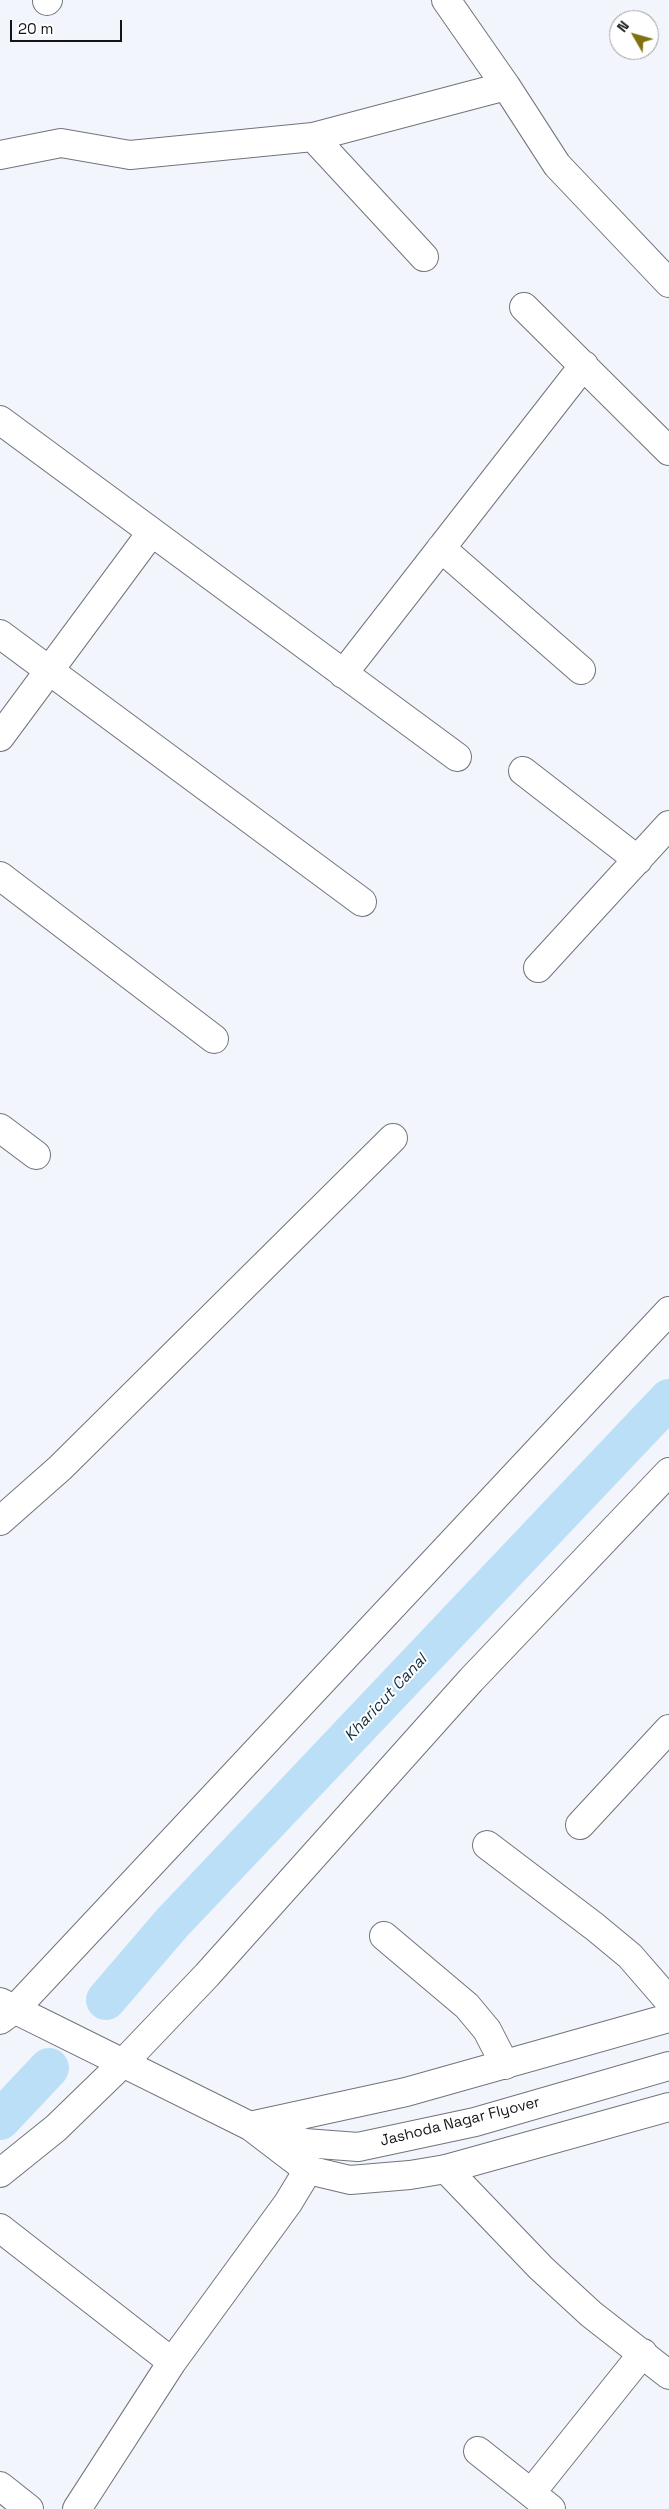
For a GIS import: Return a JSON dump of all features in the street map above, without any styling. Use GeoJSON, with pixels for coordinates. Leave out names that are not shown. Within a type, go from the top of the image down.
{"type":"FeatureCollection","features":[{"type":"Feature","properties":{"kind":"street"},"geometry":{"type":"LineString","coordinates":[[446,0],[506,86],[557,165],[669,283]]}},
{"type":"Feature","properties":{"kind":"street"},"geometry":{"type":"LineString","coordinates":[[0,155],[61,143],[130,155],[313,137],[506,86]]}},
{"type":"Feature","properties":{"kind":"street"},"geometry":{"type":"LineString","coordinates":[[313,137],[424,257]]}},
{"type":"Feature","properties":{"kind":"street"},"geometry":{"type":"LineString","coordinates":[[524,308],[584,365],[669,451]]}},
{"type":"Feature","properties":{"kind":"street"},"geometry":{"type":"LineString","coordinates":[[343,674],[584,365]]}},
{"type":"Feature","properties":{"kind":"street"},"geometry":{"type":"LineString","coordinates":[[0,420],[457,757]]}},
{"type":"Feature","properties":{"kind":"street"},"geometry":{"type":"LineString","coordinates":[[0,737],[151,533]]}},
{"type":"Feature","properties":{"kind":"street"},"geometry":{"type":"LineString","coordinates":[[441,548],[581,670]]}},
{"type":"Feature","properties":{"kind":"street"},"geometry":{"type":"LineString","coordinates":[[0,634],[362,902]]}},
{"type":"Feature","properties":{"kind":"street"},"geometry":{"type":"LineString","coordinates":[[523,771],[638,860]]}},
{"type":"Feature","properties":{"kind":"street"},"geometry":{"type":"LineString","coordinates":[[538,968],[669,825]]}},
{"type":"Feature","properties":{"kind":"street"},"geometry":{"type":"LineString","coordinates":[[0,876],[214,1039]]}},
{"type":"Feature","properties":{"kind":"street"},"geometry":{"type":"LineString","coordinates":[[0,1128],[36,1155]]}},
{"type":"Feature","properties":{"kind":"street"},"geometry":{"type":"LineString","coordinates":[[0,1521],[60,1468],[393,1138]]}},
{"type":"Feature","properties":{"kind":"street"},"geometry":{"type":"LineString","coordinates":[[669,1310],[5,2010],[123,2063],[250,2126],[308,2170],[350,2180],[410,2176],[446,2169],[669,2107]]}},
{"type":"Feature","properties":{"kind":"street"},"geometry":{"type":"LineString","coordinates":[[0,2172],[56,2128],[123,2063],[207,1975],[471,1680],[669,1472]]}},
{"type":"Feature","properties":{"kind":"street"},"geometry":{"type":"LineString","coordinates":[[580,1825],[669,1729]]}},
{"type":"Feature","properties":{"kind":"street"},"geometry":{"type":"LineString","coordinates":[[487,1845],[623,1950],[661,1989],[669,2001]]}},
{"type":"Feature","properties":{"kind":"street"},"geometry":{"type":"LineString","coordinates":[[384,1936],[467,2006],[487,2030],[505,2065]]}},
{"type":"Feature","properties":{"kind":"street"},"geometry":{"type":"LineString","coordinates":[[250,2126],[397,2094],[669,2018]]}},
{"type":"Feature","properties":{"kind":"street","name":"Jashoda Nagar Flyover"},"geometry":{"type":"LineString","coordinates":[[250,2126],[305,2144],[358,2147],[475,2122],[669,2066]]}},
{"type":"Feature","properties":{"kind":"street"},"geometry":{"type":"LineString","coordinates":[[446,2169],[540,2268],[591,2314],[669,2375]]}},
{"type":"Feature","properties":{"kind":"street"},"geometry":{"type":"LineString","coordinates":[[77,2509],[172,2362],[288,2204],[308,2170]]}},
{"type":"Feature","properties":{"kind":"street"},"geometry":{"type":"LineString","coordinates":[[0,2228],[172,2362]]}},
{"type":"Feature","properties":{"kind":"street"},"geometry":{"type":"LineString","coordinates":[[478,2451],[541,2501],[643,2353]]}},
{"type":"Feature","properties":{"kind":"street"},"geometry":{"type":"LineString","coordinates":[[0,2486],[29,2509]]}},
{"type":"Feature","properties":{"kind":"waterway","name":"Kharicut Canal"},"geometry":{"type":"LineString","coordinates":[[106,2000],[172,1923],[669,1399]]}},
{"type":"Feature","properties":{"kind":"waterway","name":"Kharicut Canal"},"geometry":{"type":"LineString","coordinates":[[0,2120],[49,2068]]}}]}
